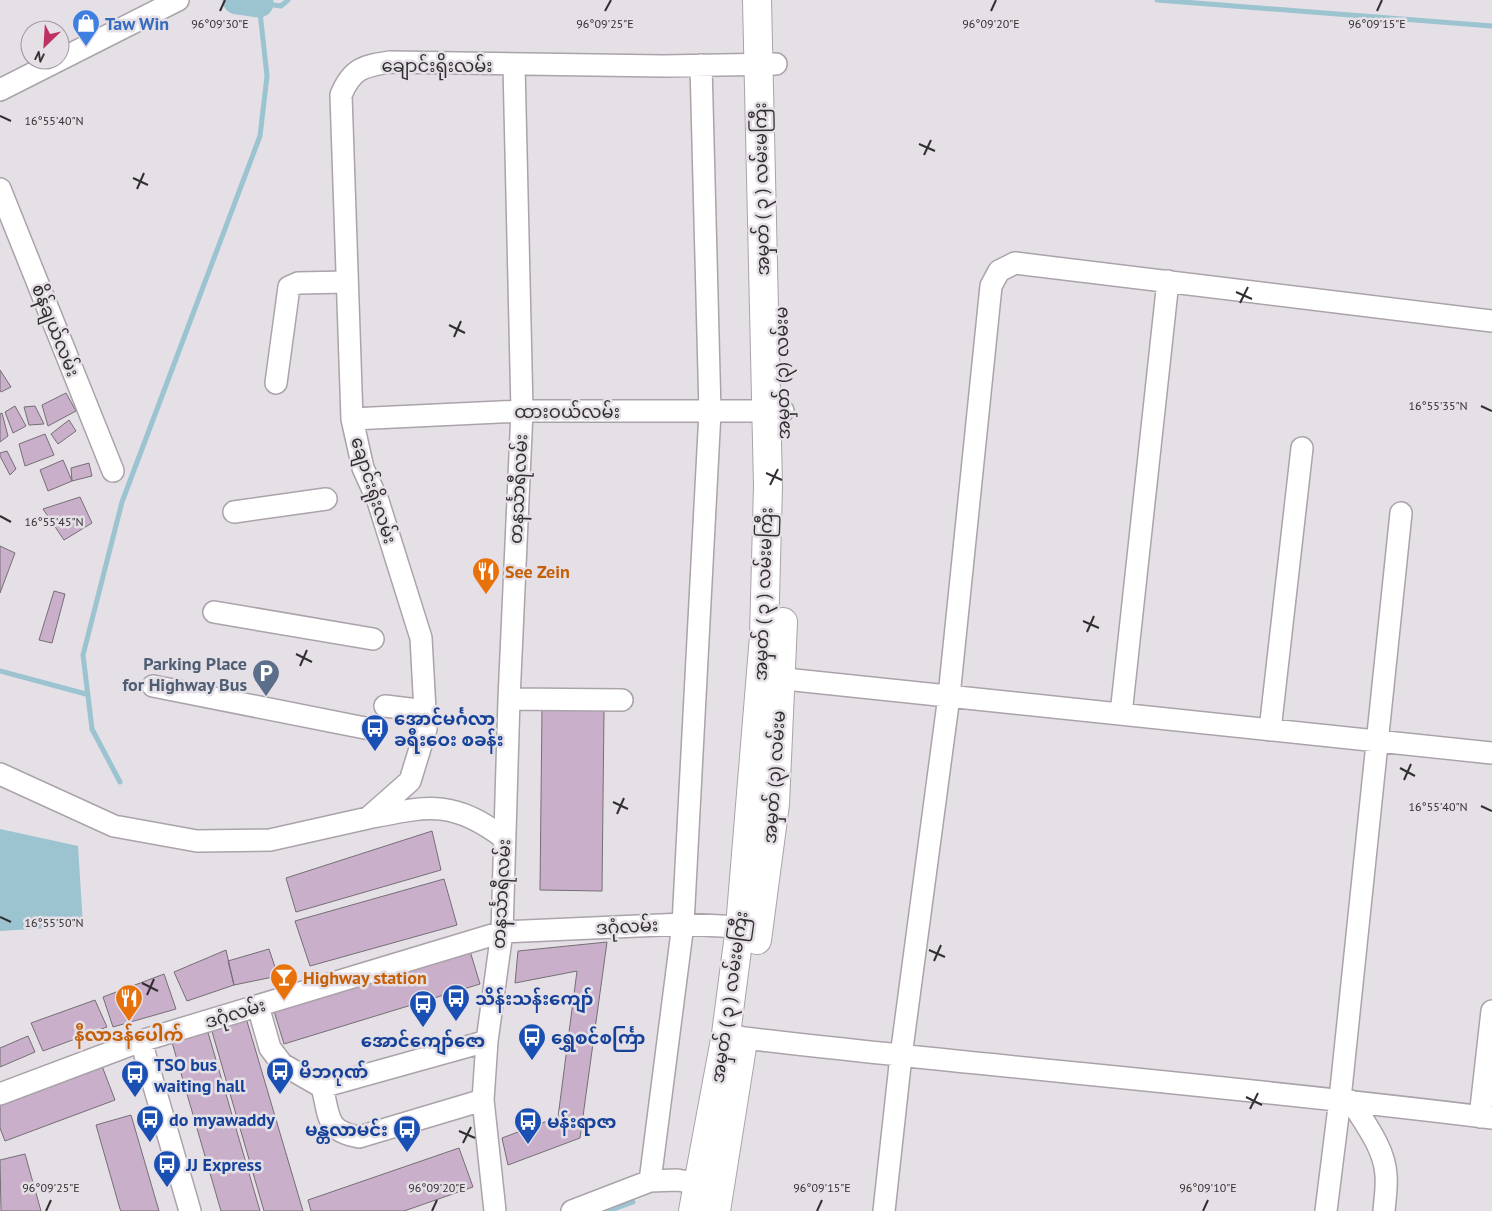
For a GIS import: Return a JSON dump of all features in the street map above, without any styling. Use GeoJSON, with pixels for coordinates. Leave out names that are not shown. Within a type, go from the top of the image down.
{"type":"FeatureCollection","features":[{"type":"Feature","properties":{"kind":"main road","name":"အမှတ် ( ၃ ) လမ်းမကြီး"},"geometry":{"type":"LineString","coordinates":[[693,1211],[711,1194],[735,1036],[740,926],[770,677],[764,636],[768,486],[775,411],[767,64],[757,0]]}},
{"type":"Feature","properties":{"kind":"main road"},"geometry":{"type":"LineString","coordinates":[[767,64],[775,0]]}},
{"type":"Feature","properties":{"kind":"main road","name":"အမှတ် (၃) လမ်းမ"},"geometry":{"type":"LineString","coordinates":[[735,1036],[774,804],[770,677]]}},
{"type":"Feature","properties":{"kind":"street"},"geometry":{"type":"LineString","coordinates":[[0,90],[178,0]]}},
{"type":"Feature","properties":{"kind":"street","name":"ချောင်းရိုးလမ်း"},"geometry":{"type":"LineString","coordinates":[[0,774],[114,826],[197,842],[270,840],[368,818],[410,781],[426,729],[421,638],[416,617],[378,501],[363,468],[352,418],[341,95],[347,81],[363,66],[390,62],[514,65],[767,64]]}},
{"type":"Feature","properties":{"kind":"street"},"geometry":{"type":"LineString","coordinates":[[650,1181],[683,924],[710,412],[701,64]]}},
{"type":"Feature","properties":{"kind":"street","name":"တနင်္သာရီလမ်း"},"geometry":{"type":"LineString","coordinates":[[495,1211],[483,1100],[487,1041],[502,932],[509,699],[522,411],[514,65]]}},
{"type":"Feature","properties":{"kind":"street","name":"စိန်ချယ်လမ်း"},"geometry":{"type":"LineString","coordinates":[[0,189],[113,471]]}},
{"type":"Feature","properties":{"kind":"street"},"geometry":{"type":"LineString","coordinates":[[884,1211],[902,1056],[949,696],[991,286],[999,270],[1016,263],[1492,321]]}},
{"type":"Feature","properties":{"kind":"street"},"geometry":{"type":"LineString","coordinates":[[1121,714],[1168,281]]}},
{"type":"Feature","properties":{"kind":"street"},"geometry":{"type":"LineString","coordinates":[[276,383],[289,287],[298,283],[347,282]]}},
{"type":"Feature","properties":{"kind":"street","name":"ထားဝယ်လမ်း"},"geometry":{"type":"LineString","coordinates":[[352,418],[522,411],[775,411]]}},
{"type":"Feature","properties":{"kind":"street"},"geometry":{"type":"LineString","coordinates":[[1270,730],[1302,448]]}},
{"type":"Feature","properties":{"kind":"street"},"geometry":{"type":"LineString","coordinates":[[234,512],[326,499]]}},
{"type":"Feature","properties":{"kind":"street"},"geometry":{"type":"LineString","coordinates":[[1326,1211],[1345,1100],[1401,513]]}},
{"type":"Feature","properties":{"kind":"street"},"geometry":{"type":"LineString","coordinates":[[214,612],[373,639]]}},
{"type":"Feature","properties":{"kind":"street"},"geometry":{"type":"LineString","coordinates":[[770,677],[1492,753]]}},
{"type":"Feature","properties":{"kind":"street"},"geometry":{"type":"LineString","coordinates":[[153,686],[370,729]]}},
{"type":"Feature","properties":{"kind":"street"},"geometry":{"type":"LineString","coordinates":[[509,699],[622,700]]}},
{"type":"Feature","properties":{"kind":"street"},"geometry":{"type":"LineString","coordinates":[[385,706],[426,711]]}},
{"type":"Feature","properties":{"kind":"street"},"geometry":{"type":"LineString","coordinates":[[368,818],[428,808],[462,812],[483,822],[504,838]]}},
{"type":"Feature","properties":{"kind":"street","name":"ဒဂုံလမ်း"},"geometry":{"type":"LineString","coordinates":[[0,1094],[141,1041],[502,932],[683,924],[740,926]]}},
{"type":"Feature","properties":{"kind":"street"},"geometry":{"type":"LineString","coordinates":[[258,1006],[270,1048],[282,1064],[322,1087],[333,1127],[341,1134],[358,1137],[483,1100]]}},
{"type":"Feature","properties":{"kind":"street"},"geometry":{"type":"LineString","coordinates":[[735,1036],[902,1056],[1345,1100],[1486,1118],[1492,1011]]}},
{"type":"Feature","properties":{"kind":"street"},"geometry":{"type":"LineString","coordinates":[[141,1041],[190,1211]]}},
{"type":"Feature","properties":{"kind":"street"},"geometry":{"type":"LineString","coordinates":[[322,1087],[487,1041]]}},
{"type":"Feature","properties":{"kind":"street"},"geometry":{"type":"LineString","coordinates":[[1345,1100],[1369,1129],[1381,1156],[1387,1174],[1384,1211]]}},
{"type":"Feature","properties":{"kind":"street"},"geometry":{"type":"LineString","coordinates":[[572,1211],[650,1181],[677,1180],[711,1194]]}},
{"type":"Feature","properties":{"kind":"water"},"geometry":{"type":"Polygon","coordinates":[[[0,829],[78,846],[83,926],[0,931],[0,829]]]}},
{"type":"Feature","properties":{"kind":"building"},"geometry":{"type":"Polygon","coordinates":[[[0,370],[11,387],[1,392],[0,390],[0,370]]]}},
{"type":"Feature","properties":{"kind":"building"},"geometry":{"type":"Polygon","coordinates":[[[66,393],[76,411],[48,426],[42,405],[66,393]]]}},
{"type":"Feature","properties":{"kind":"building"},"geometry":{"type":"Polygon","coordinates":[[[15,406],[26,426],[13,433],[5,412],[15,406]]]}},
{"type":"Feature","properties":{"kind":"building"},"geometry":{"type":"Polygon","coordinates":[[[35,406],[44,424],[29,425],[24,407],[35,406]]]}},
{"type":"Feature","properties":{"kind":"building"},"geometry":{"type":"Polygon","coordinates":[[[2,413],[8,436],[0,442],[0,414],[2,413]]]}},
{"type":"Feature","properties":{"kind":"building"},"geometry":{"type":"Polygon","coordinates":[[[69,420],[76,431],[58,444],[51,434],[69,420]]]}},
{"type":"Feature","properties":{"kind":"building"},"geometry":{"type":"Polygon","coordinates":[[[45,434],[54,455],[25,466],[19,444],[45,434]]]}},
{"type":"Feature","properties":{"kind":"building"},"geometry":{"type":"Polygon","coordinates":[[[7,451],[16,469],[10,475],[0,456],[0,453],[7,451]]]}},
{"type":"Feature","properties":{"kind":"building"},"geometry":{"type":"Polygon","coordinates":[[[63,460],[72,481],[48,491],[40,470],[63,460]]]}},
{"type":"Feature","properties":{"kind":"building"},"geometry":{"type":"Polygon","coordinates":[[[89,463],[92,476],[72,481],[71,468],[89,463]]]}},
{"type":"Feature","properties":{"kind":"building"},"geometry":{"type":"Polygon","coordinates":[[[80,497],[92,523],[64,540],[43,509],[80,497]]]}},
{"type":"Feature","properties":{"kind":"building"},"geometry":{"type":"Polygon","coordinates":[[[0,546],[15,553],[0,593],[0,546]]]}},
{"type":"Feature","properties":{"kind":"building"},"geometry":{"type":"Polygon","coordinates":[[[54,591],[65,594],[52,643],[39,640],[54,591]]]}},
{"type":"Feature","properties":{"kind":"building"},"geometry":{"type":"Polygon","coordinates":[[[542,709],[604,710],[602,891],[540,890],[542,709]]]}},
{"type":"Feature","properties":{"kind":"building"},"geometry":{"type":"Polygon","coordinates":[[[432,831],[441,870],[296,912],[286,878],[432,831]]]}},
{"type":"Feature","properties":{"kind":"building"},"geometry":{"type":"Polygon","coordinates":[[[444,879],[457,925],[310,966],[295,921],[444,879]]]}},
{"type":"Feature","properties":{"kind":"building"},"geometry":{"type":"Polygon","coordinates":[[[607,942],[580,1138],[508,1165],[502,1138],[558,1117],[577,971],[515,983],[518,951],[607,942]]]}},
{"type":"Feature","properties":{"kind":"building"},"geometry":{"type":"Polygon","coordinates":[[[269,949],[278,976],[234,985],[228,961],[269,949]]]}},
{"type":"Feature","properties":{"kind":"building"},"geometry":{"type":"Polygon","coordinates":[[[226,950],[234,985],[187,1001],[174,972],[226,950]]]}},
{"type":"Feature","properties":{"kind":"building"},"geometry":{"type":"Polygon","coordinates":[[[470,951],[480,984],[284,1044],[274,1011],[470,951]]]}},
{"type":"Feature","properties":{"kind":"building"},"geometry":{"type":"Polygon","coordinates":[[[164,974],[176,1009],[113,1027],[103,997],[164,974]]]}},
{"type":"Feature","properties":{"kind":"building"},"geometry":{"type":"Polygon","coordinates":[[[95,1000],[107,1027],[43,1051],[31,1023],[95,1000]]]}},
{"type":"Feature","properties":{"kind":"building"},"geometry":{"type":"Polygon","coordinates":[[[246,1018],[303,1211],[264,1211],[211,1028],[246,1018]]]}},
{"type":"Feature","properties":{"kind":"building"},"geometry":{"type":"Polygon","coordinates":[[[207,1029],[260,1211],[221,1211],[171,1039],[207,1029]]]}},
{"type":"Feature","properties":{"kind":"building"},"geometry":{"type":"Polygon","coordinates":[[[28,1036],[35,1052],[0,1067],[0,1048],[28,1036]]]}},
{"type":"Feature","properties":{"kind":"building"},"geometry":{"type":"Polygon","coordinates":[[[102,1066],[115,1100],[5,1141],[0,1128],[0,1104],[102,1066]]]}},
{"type":"Feature","properties":{"kind":"building"},"geometry":{"type":"Polygon","coordinates":[[[131,1115],[159,1211],[121,1211],[120,1209],[96,1125],[131,1115]]]}},
{"type":"Feature","properties":{"kind":"building"},"geometry":{"type":"Polygon","coordinates":[[[459,1148],[473,1187],[404,1211],[311,1211],[308,1200],[459,1148]]]}},
{"type":"Feature","properties":{"kind":"building"},"geometry":{"type":"Polygon","coordinates":[[[25,1154],[41,1211],[1,1211],[0,1160],[25,1154]]]}},
{"type":"Feature","properties":{"kind":"waterway"},"geometry":{"type":"LineString","coordinates":[[237,0],[259,3]]}},
{"type":"Feature","properties":{"kind":"waterway"},"geometry":{"type":"LineString","coordinates":[[120,782],[92,729],[83,655],[122,502],[260,136],[267,76],[259,3],[281,6],[288,0]]}},
{"type":"Feature","properties":{"kind":"waterway"},"geometry":{"type":"LineString","coordinates":[[1157,0],[1492,26]]}},
{"type":"Feature","properties":{"kind":"waterway"},"geometry":{"type":"LineString","coordinates":[[0,671],[86,694]]}},
{"type":"Feature","properties":{"kind":"waterway"},"geometry":{"type":"LineString","coordinates":[[608,1211],[633,1202]]}},
{"type":"Feature","properties":{"kind":"place","name":"Taw Win"},"geometry":{"type":"Point","coordinates":[86,47]}},
{"type":"Feature","properties":{"kind":"place","name":"See Zein"},"geometry":{"type":"Point","coordinates":[486,595]}},
{"type":"Feature","properties":{"kind":"place","name":"Parking Place for Highway Bus"},"geometry":{"type":"Point","coordinates":[266,697]}},
{"type":"Feature","properties":{"kind":"place","name":"အောင်မင်္ဂလာ ခရီးဝေး စခန်း"},"geometry":{"type":"Point","coordinates":[375,752]}},
{"type":"Feature","properties":{"kind":"place","name":"Highway station"},"geometry":{"type":"Point","coordinates":[284,1001]}},
{"type":"Feature","properties":{"kind":"place","name":"နီလာဒန်ပေါက်"},"geometry":{"type":"Point","coordinates":[129,1022]}},
{"type":"Feature","properties":{"kind":"place","name":"သိန်းသန်းကျော်"},"geometry":{"type":"Point","coordinates":[456,1022]}},
{"type":"Feature","properties":{"kind":"place","name":"အောင်ကျော်ဇော"},"geometry":{"type":"Point","coordinates":[423,1028]}},
{"type":"Feature","properties":{"kind":"place","name":"ရွှေစင်စင်္ကြာ"},"geometry":{"type":"Point","coordinates":[532,1061]}},
{"type":"Feature","properties":{"kind":"place","name":"မိဘဂုဏ်"},"geometry":{"type":"Point","coordinates":[280,1095]}},
{"type":"Feature","properties":{"kind":"place","name":"TSO bus waiting hall"},"geometry":{"type":"Point","coordinates":[135,1098]}},
{"type":"Feature","properties":{"kind":"place","name":"do myawaddy"},"geometry":{"type":"Point","coordinates":[150,1143]}},
{"type":"Feature","properties":{"kind":"place","name":"မန်းရာဇာ"},"geometry":{"type":"Point","coordinates":[528,1145]}},
{"type":"Feature","properties":{"kind":"place","name":"မန္တလာမင်း"},"geometry":{"type":"Point","coordinates":[407,1153]}},
{"type":"Feature","properties":{"kind":"place","name":"JJ Express"},"geometry":{"type":"Point","coordinates":[167,1188]}}]}
